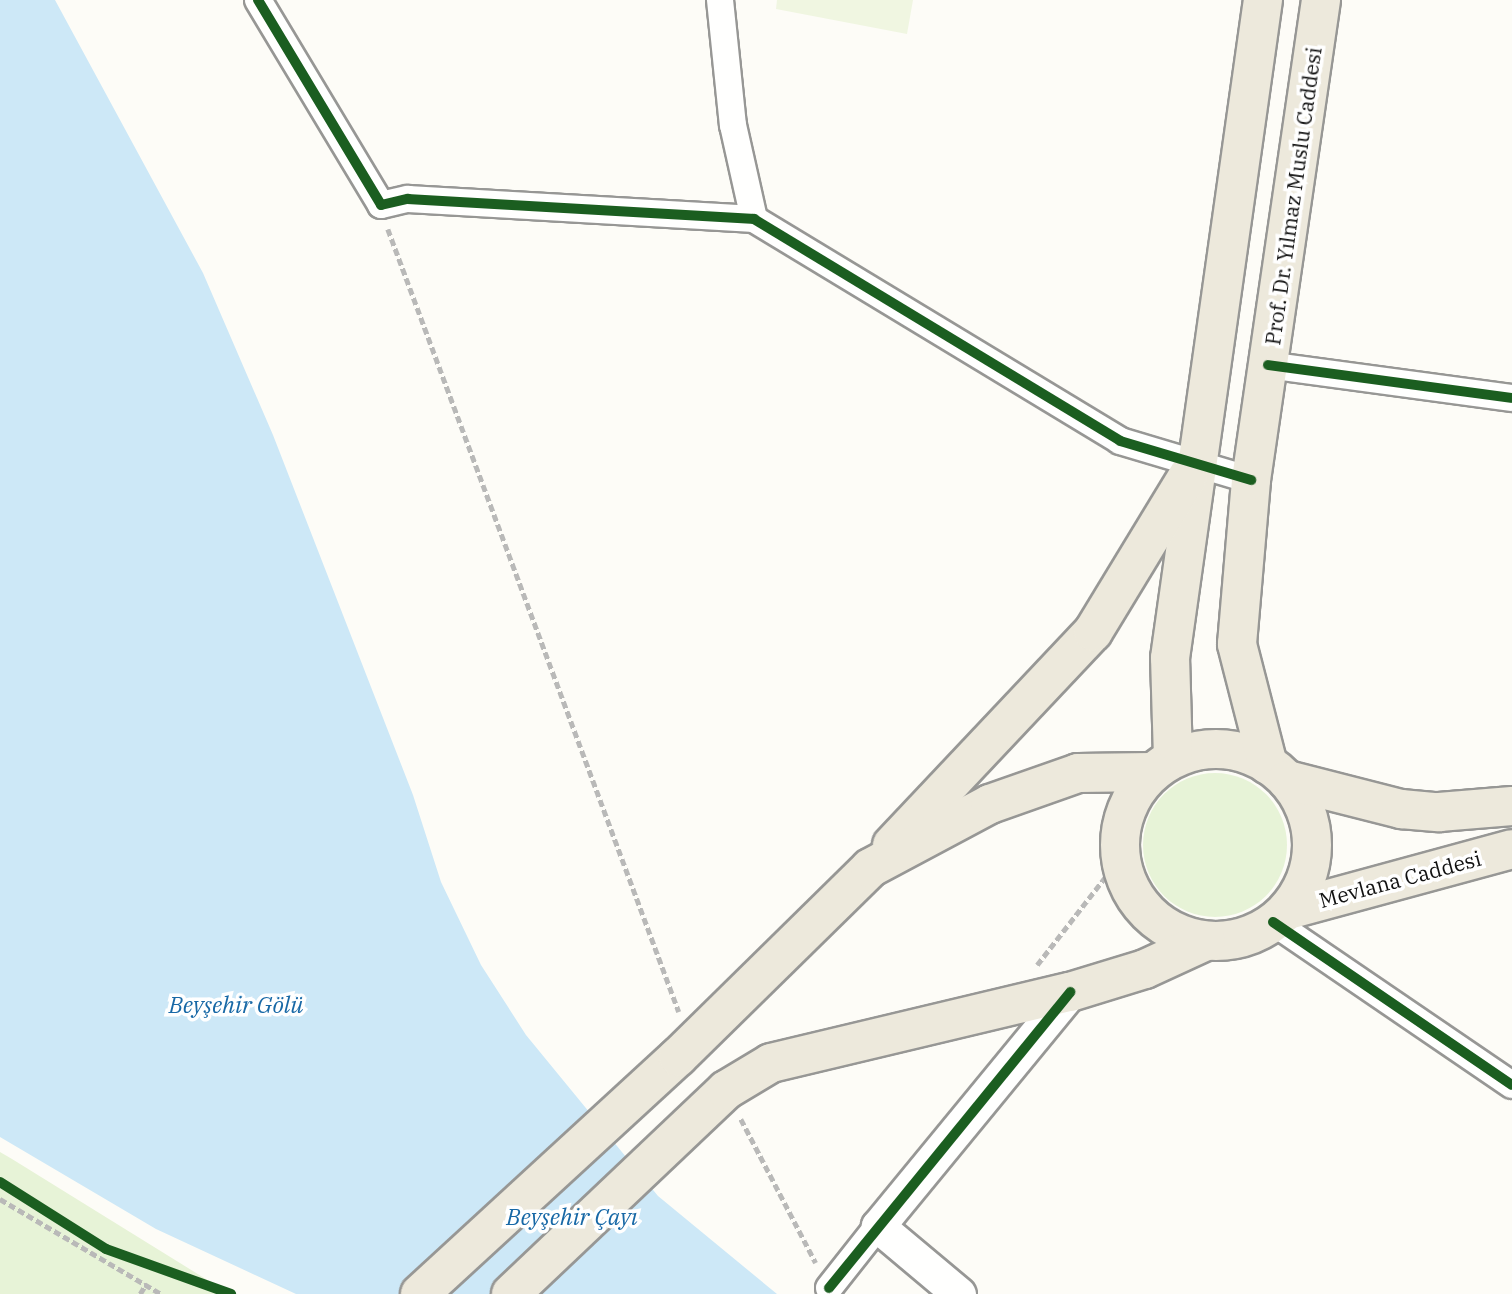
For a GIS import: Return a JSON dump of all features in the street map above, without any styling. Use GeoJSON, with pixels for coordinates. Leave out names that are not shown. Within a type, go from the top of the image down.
{"type":"FeatureCollection","features":[{"type":"Feature","properties":{"kind":"main road"},"geometry":{"type":"LineString","coordinates":[[1263,0],[1170,658],[1163,765],[1132,796],[1121,827],[1120,858],[1130,889],[1149,914],[1175,932],[1206,941],[1236,940],[1280,916],[1303,886],[1311,831],[1278,772]]}},
{"type":"Feature","properties":{"kind":"main road","name":"Prof. Dr. Yılmaz Muslu Caddesi"},"geometry":{"type":"LineString","coordinates":[[1278,772],[1237,643],[1251,480],[1321,0]]}},
{"type":"Feature","properties":{"kind":"main road"},"geometry":{"type":"LineString","coordinates":[[420,1294],[687,1048],[870,868],[1093,632],[1196,462]]}},
{"type":"Feature","properties":{"kind":"main road"},"geometry":{"type":"LineString","coordinates":[[870,868],[990,804],[1077,774],[1163,765],[1222,749],[1278,772],[1401,809],[1438,812],[1512,806]]}},
{"type":"Feature","properties":{"kind":"main road","name":"Mevlana Caddesi"},"geometry":{"type":"LineString","coordinates":[[1280,916],[1512,849]]}},
{"type":"Feature","properties":{"kind":"main road"},"geometry":{"type":"LineString","coordinates":[[511,1294],[720,1096],[771,1063],[833,1044],[1070,992],[1145,969],[1206,941]]}},
{"type":"Feature","properties":{"kind":"street"},"geometry":{"type":"LineString","coordinates":[[258,0],[381,205],[408,199],[754,219],[1120,441],[1251,480]]}},
{"type":"Feature","properties":{"kind":"street"},"geometry":{"type":"LineString","coordinates":[[720,0],[733,125],[754,219]]}},
{"type":"Feature","properties":{"kind":"street"},"geometry":{"type":"LineString","coordinates":[[1268,365],[1512,398]]}},
{"type":"Feature","properties":{"kind":"street"},"geometry":{"type":"LineString","coordinates":[[1280,916],[1512,1085]]}},
{"type":"Feature","properties":{"kind":"street"},"geometry":{"type":"LineString","coordinates":[[829,1288],[1070,992]]}},
{"type":"Feature","properties":{"kind":"street"},"geometry":{"type":"LineString","coordinates":[[878,1226],[959,1294]]}},
{"type":"Feature","properties":{"kind":"path"},"geometry":{"type":"LineString","coordinates":[[381,205],[687,1048]]}},
{"type":"Feature","properties":{"kind":"path"},"geometry":{"type":"LineString","coordinates":[[1004,1007],[1120,858]]}},
{"type":"Feature","properties":{"kind":"path"},"geometry":{"type":"LineString","coordinates":[[720,1096],[829,1288]]}},
{"type":"Feature","properties":{"kind":"path"},"geometry":{"type":"LineString","coordinates":[[12,1189],[118,1254]]}},
{"type":"Feature","properties":{"kind":"path"},"geometry":{"type":"LineString","coordinates":[[0,1199],[161,1294]]}},
{"type":"Feature","properties":{"kind":"path"},"geometry":{"type":"LineString","coordinates":[[140,1294],[146,1284]]}},
{"type":"Feature","properties":{"kind":"green space"},"geometry":{"type":"Polygon","coordinates":[[[777,0],[913,0],[907,34],[776,9],[777,0]]]}},
{"type":"Feature","properties":{"kind":"green space"},"geometry":{"type":"Polygon","coordinates":[[[1215,773],[1243,778],[1266,794],[1282,817],[1287,845],[1282,873],[1266,896],[1243,912],[1215,917],[1187,912],[1164,896],[1148,873],[1143,845],[1148,817],[1164,794],[1187,778],[1215,773]]]}},
{"type":"Feature","properties":{"kind":"green space"},"geometry":{"type":"Polygon","coordinates":[[[0,1152],[12,1159],[230,1294],[0,1294],[0,1152]]]}},
{"type":"Feature","properties":{"kind":"water","name":"Beyşehir Gölü"},"geometry":{"type":"Polygon","coordinates":[[[0,0],[55,0],[203,273],[273,435],[413,795],[441,882],[481,965],[526,1035],[658,1196],[777,1294],[296,1294],[156,1229],[0,1137],[0,0]]]}},
{"type":"Feature","properties":{"kind":"cycle path"},"geometry":{"type":"LineString","coordinates":[[258,0],[381,205],[408,199],[754,219],[1120,441],[1251,480]]}},
{"type":"Feature","properties":{"kind":"cycle path"},"geometry":{"type":"LineString","coordinates":[[1268,365],[1512,398]]}},
{"type":"Feature","properties":{"kind":"cycle path"},"geometry":{"type":"LineString","coordinates":[[1273,922],[1512,1085]]}},
{"type":"Feature","properties":{"kind":"cycle path"},"geometry":{"type":"LineString","coordinates":[[829,1288],[1070,992]]}},
{"type":"Feature","properties":{"kind":"cycle path"},"geometry":{"type":"LineString","coordinates":[[0,1182],[106,1249],[231,1294]]}},
{"type":"Feature","properties":{"kind":"water label","name":"Beyşehir Çayı"},"geometry":{"type":"Point","coordinates":[572,1216]}}]}
